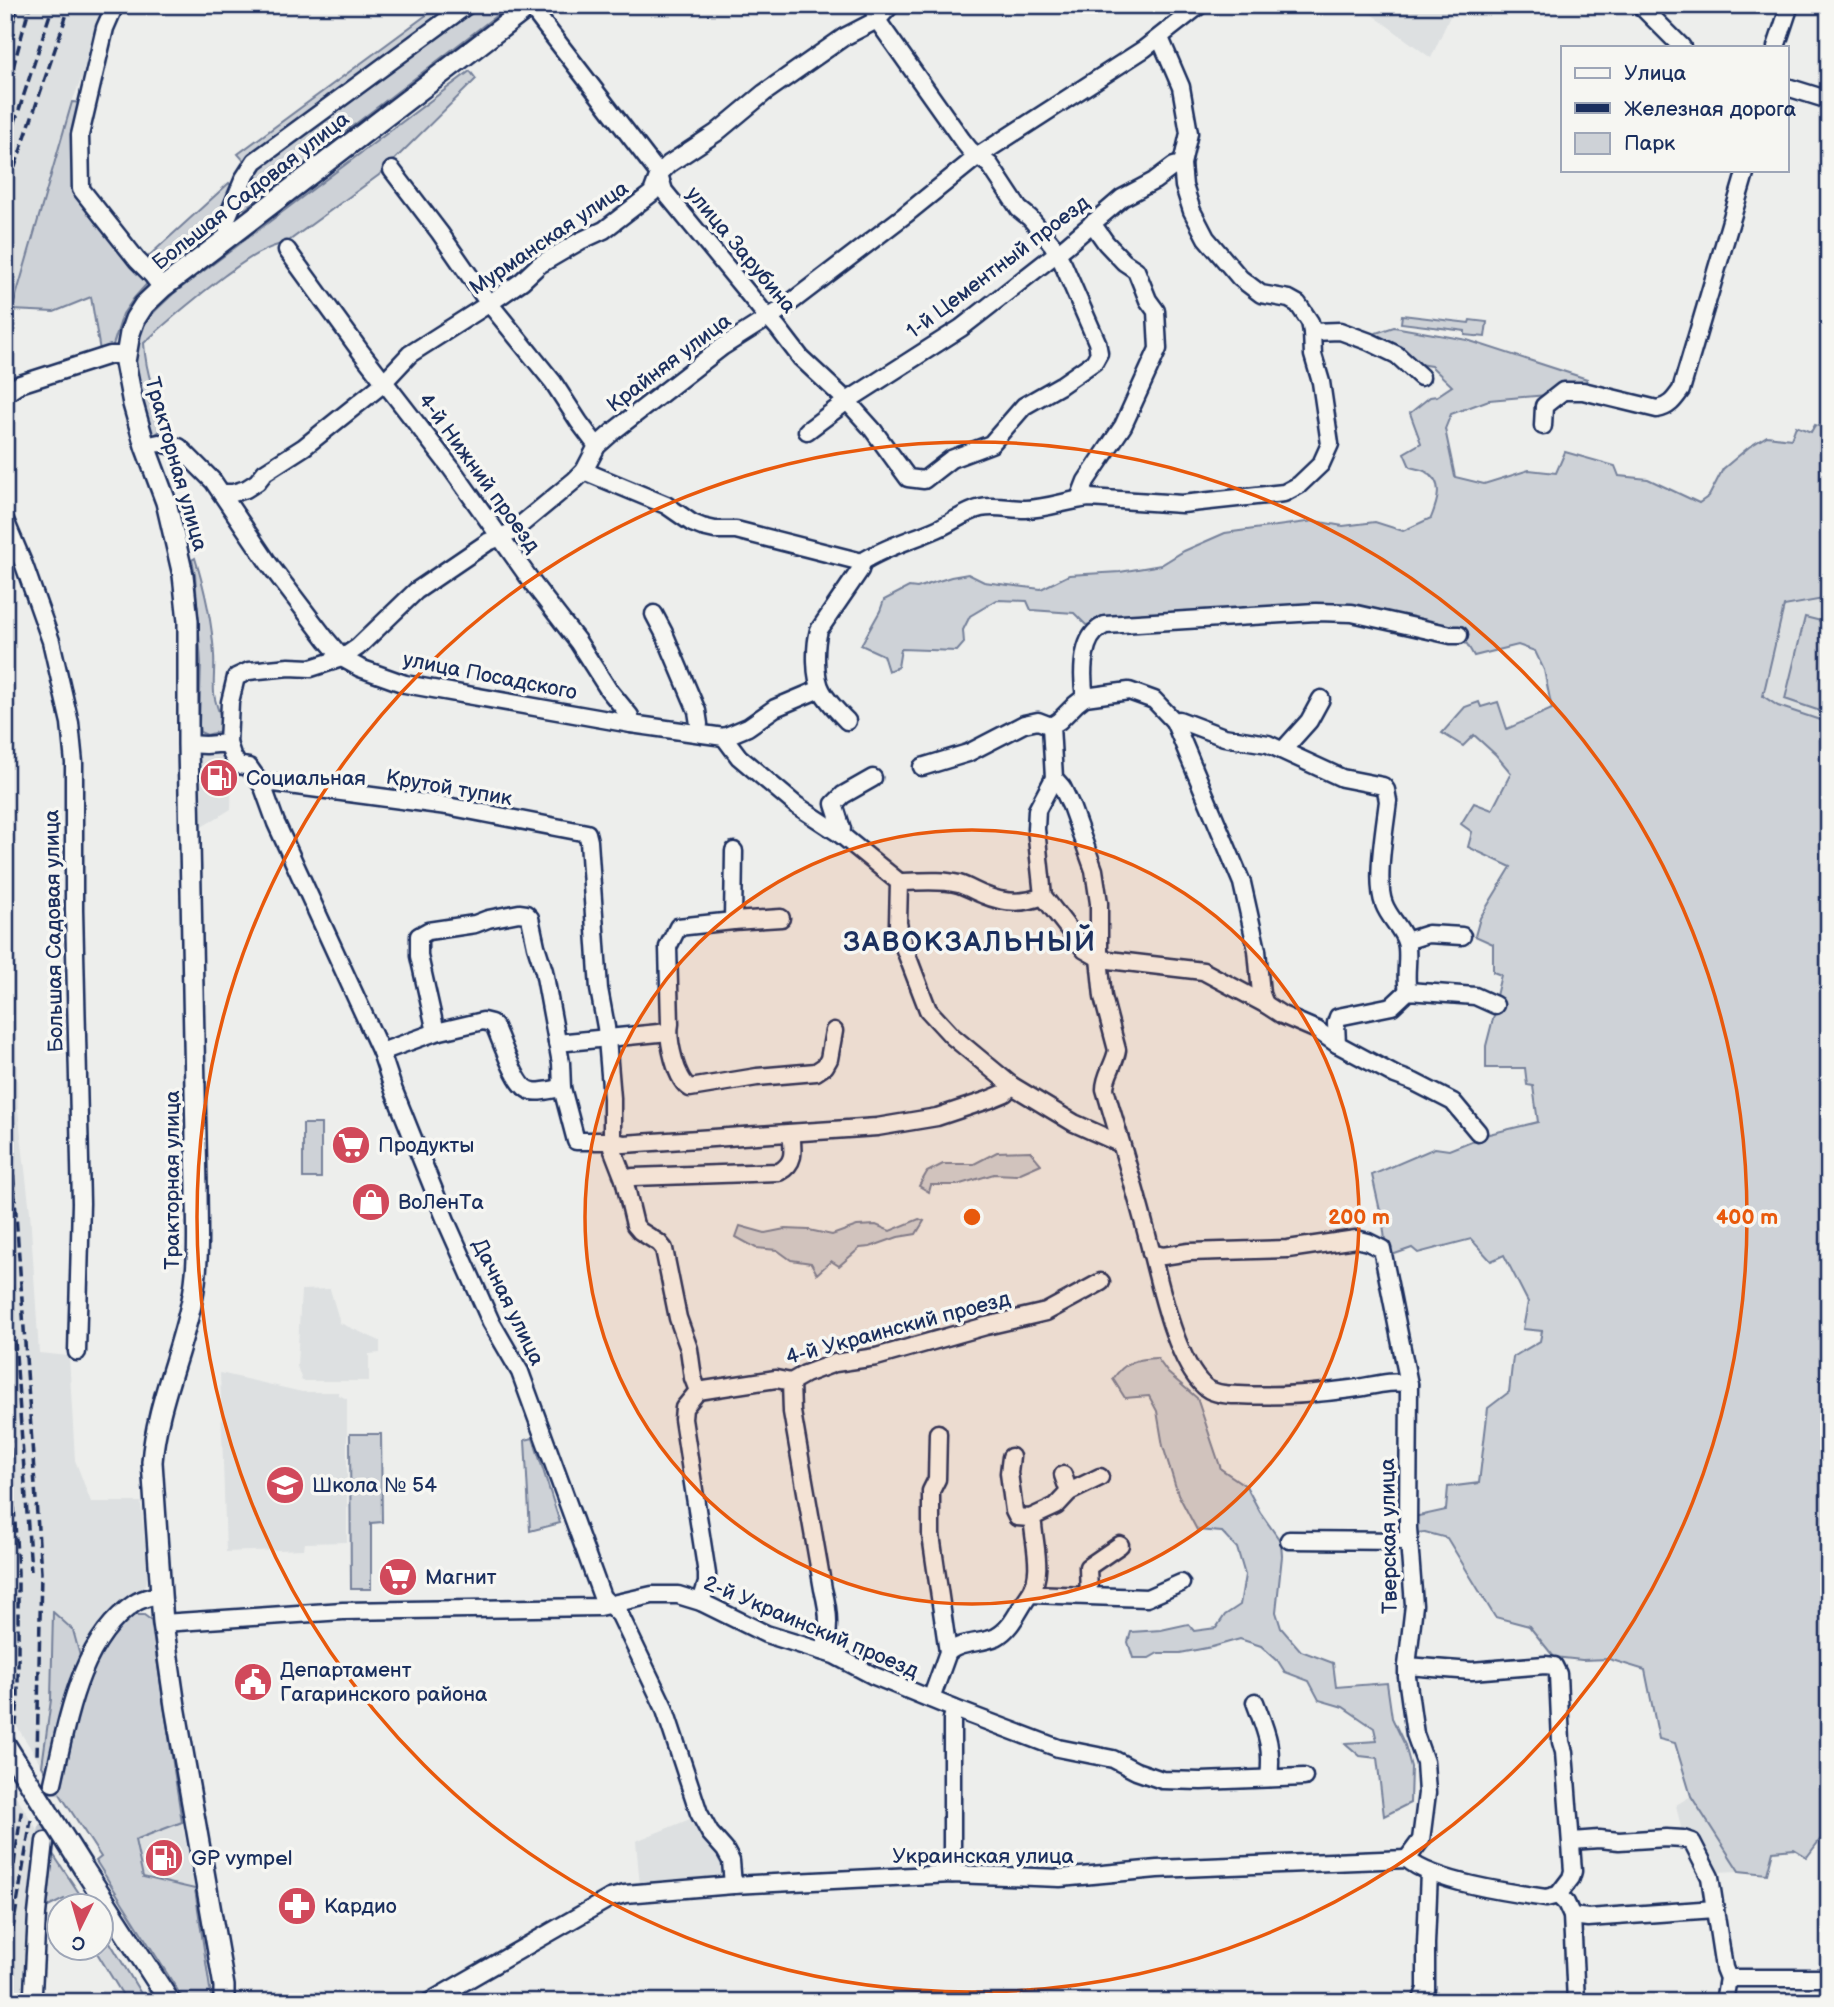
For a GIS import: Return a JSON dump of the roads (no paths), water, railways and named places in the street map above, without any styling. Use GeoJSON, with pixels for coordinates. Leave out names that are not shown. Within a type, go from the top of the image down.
{"type":"FeatureCollection","features":[{"type":"Feature","properties":{"kind":"main road","name":"Большая Садовая улица"},"geometry":{"type":"LineString","coordinates":[[126,355],[135,319],[144,304],[162,288],[531,5]]}},
{"type":"Feature","properties":{"kind":"main road","name":"Тракторная улица"},"geometry":{"type":"LineString","coordinates":[[126,355],[128,382],[145,446],[166,502],[183,575],[188,621],[197,1261],[184,1337],[153,1441],[152,1473],[163,1623],[224,2002]]}},
{"type":"Feature","properties":{"kind":"main road"},"geometry":{"type":"LineString","coordinates":[[5,1744],[170,2002]]}},
{"type":"Feature","properties":{"kind":"street"},"geometry":{"type":"LineString","coordinates":[[115,5],[105,28],[80,135],[81,189],[137,261],[162,288]]}},
{"type":"Feature","properties":{"kind":"street"},"geometry":{"type":"LineString","coordinates":[[231,235],[225,223],[244,178],[255,161],[467,5]]}},
{"type":"Feature","properties":{"kind":"street","name":"улица Зарубина"},"geometry":{"type":"LineString","coordinates":[[531,5],[659,174],[664,191],[801,358],[847,401],[873,430],[908,478],[924,480],[951,459],[991,444],[1024,406],[1061,386],[1094,362],[1099,353],[1097,342],[1056,253]]}},
{"type":"Feature","properties":{"kind":"street","name":"Мурманская улица"},"geometry":{"type":"LineString","coordinates":[[221,493],[233,493],[257,482],[265,472],[335,424],[410,354],[522,281],[539,265],[604,230],[652,193],[659,174],[669,164],[716,133],[764,93],[874,13],[891,5]]}},
{"type":"Feature","properties":{"kind":"street","name":"Крайняя улица"},"geometry":{"type":"LineString","coordinates":[[228,743],[230,702],[236,677],[249,671],[311,668],[342,658],[358,647],[416,591],[488,542],[512,532],[584,471],[597,446],[615,430],[722,347],[770,317],[978,156],[1160,38],[1177,11],[1200,5]]}},
{"type":"Feature","properties":{"kind":"street"},"geometry":{"type":"LineString","coordinates":[[1640,5],[1681,46]]}},
{"type":"Feature","properties":{"kind":"street"},"geometry":{"type":"LineString","coordinates":[[1776,46],[1790,5]]}},
{"type":"Feature","properties":{"kind":"street"},"geometry":{"type":"LineString","coordinates":[[874,13],[962,140],[990,165],[1019,209],[1052,244],[1056,253]]}},
{"type":"Feature","properties":{"kind":"street"},"geometry":{"type":"LineString","coordinates":[[847,721],[820,689],[816,641],[819,630],[860,570],[862,562],[874,554],[939,529],[981,508],[1053,507],[1089,498],[1182,504],[1284,493],[1299,485],[1321,464],[1330,444],[1321,382],[1313,355],[1310,322],[1298,304],[1289,299],[1261,294],[1240,278],[1206,238],[1192,211],[1184,186],[1182,164],[1189,133],[1181,88],[1160,38]]}},
{"type":"Feature","properties":{"kind":"street"},"geometry":{"type":"LineString","coordinates":[[1788,87],[1829,100]]}},
{"type":"Feature","properties":{"kind":"street","name":"1-й Цементный проезд"},"geometry":{"type":"LineString","coordinates":[[807,431],[847,401],[961,328],[1122,198],[1154,181],[1174,166],[1182,164]]}},
{"type":"Feature","properties":{"kind":"street"},"geometry":{"type":"LineString","coordinates":[[392,170],[485,298],[553,382],[597,446]]}},
{"type":"Feature","properties":{"kind":"street"},"geometry":{"type":"LineString","coordinates":[[1543,426],[1544,406],[1563,391],[1583,391],[1657,410],[1672,402],[1681,390],[1745,172]]}},
{"type":"Feature","properties":{"kind":"street"},"geometry":{"type":"LineString","coordinates":[[1079,499],[1086,481],[1123,426],[1158,349],[1156,311],[1148,300],[1136,270],[1106,243],[1092,223]]}},
{"type":"Feature","properties":{"kind":"street","name":"4-й Нижний проезд"},"geometry":{"type":"LineString","coordinates":[[287,250],[578,642],[608,689],[630,716],[631,724]]}},
{"type":"Feature","properties":{"kind":"street"},"geometry":{"type":"LineString","coordinates":[[1312,332],[1340,331],[1370,342],[1397,355],[1421,377]]}},
{"type":"Feature","properties":{"kind":"street"},"geometry":{"type":"LineString","coordinates":[[5,394],[20,384],[110,355],[126,355]]}},
{"type":"Feature","properties":{"kind":"street","name":"улица Посадского"},"geometry":{"type":"LineString","coordinates":[[145,446],[159,443],[179,447],[213,481],[269,564],[342,658],[360,668],[405,684],[631,724],[724,737]]}},
{"type":"Feature","properties":{"kind":"street"},"geometry":{"type":"LineString","coordinates":[[584,471],[666,505],[702,527],[736,530],[862,562]]}},
{"type":"Feature","properties":{"kind":"street","name":"Большая Садовая улица"},"geometry":{"type":"LineString","coordinates":[[5,520],[51,641],[70,723],[75,763],[74,910],[81,1203],[77,1352]]}},
{"type":"Feature","properties":{"kind":"street"},"geometry":{"type":"LineString","coordinates":[[1085,697],[1083,687],[1087,645],[1094,633],[1105,625],[1316,612],[1352,614],[1459,635]]}},
{"type":"Feature","properties":{"kind":"street"},"geometry":{"type":"LineString","coordinates":[[653,614],[664,633],[697,711],[697,732]]}},
{"type":"Feature","properties":{"kind":"street"},"geometry":{"type":"LineString","coordinates":[[820,689],[775,708],[748,727],[724,737],[739,757],[796,805],[840,834],[900,882],[940,881],[961,885],[987,897],[1014,902],[1043,897]]}},
{"type":"Feature","properties":{"kind":"street"},"geometry":{"type":"LineString","coordinates":[[1051,726],[1085,697],[1129,691],[1154,699],[1174,721],[1242,883],[1257,950],[1261,994],[1265,1004]]}},
{"type":"Feature","properties":{"kind":"street"},"geometry":{"type":"LineString","coordinates":[[1283,750],[1308,721],[1321,699]]}},
{"type":"Feature","properties":{"kind":"street"},"geometry":{"type":"LineString","coordinates":[[1174,721],[1180,720],[1224,737],[1268,744],[1342,778],[1383,786],[1388,801],[1380,877],[1381,894],[1384,906],[1406,940],[1408,991]]}},
{"type":"Feature","properties":{"kind":"street"},"geometry":{"type":"LineString","coordinates":[[922,767],[968,753],[1024,724],[1038,721],[1051,726]]}},
{"type":"Feature","properties":{"kind":"street"},"geometry":{"type":"LineString","coordinates":[[1051,726],[1054,778],[1037,810],[1036,829],[1043,897],[1085,950],[1109,960],[1203,971],[1282,1015],[1317,1030],[1337,1044],[1395,1075],[1453,1102],[1478,1132]]}},
{"type":"Feature","properties":{"kind":"street"},"geometry":{"type":"LineString","coordinates":[[188,744],[228,743]]}},
{"type":"Feature","properties":{"kind":"street","name":"Дачная улица"},"geometry":{"type":"LineString","coordinates":[[228,743],[238,765],[248,767],[263,787],[282,836],[381,1052],[394,1091],[453,1236],[491,1322],[520,1371],[603,1597],[620,1615],[664,1707],[699,1814],[731,1861],[733,1885]]}},
{"type":"Feature","properties":{"kind":"street"},"geometry":{"type":"LineString","coordinates":[[840,834],[842,829],[834,804],[843,794],[873,778]]}},
{"type":"Feature","properties":{"kind":"street"},"geometry":{"type":"LineString","coordinates":[[1054,778],[1062,787],[1071,806],[1094,870],[1099,903],[1099,958],[1103,997],[1116,1050],[1105,1089],[1152,1253],[1158,1284],[1188,1364],[1204,1387],[1213,1392],[1238,1395],[1307,1395],[1391,1382],[1409,1384]]}},
{"type":"Feature","properties":{"kind":"street","name":"Крутой тупик"},"geometry":{"type":"LineString","coordinates":[[263,787],[274,783],[447,806],[587,833],[599,989],[606,1038]]}},
{"type":"Feature","properties":{"kind":"street"},"geometry":{"type":"LineString","coordinates":[[733,921],[734,851]]}},
{"type":"Feature","properties":{"kind":"street"},"geometry":{"type":"LineString","coordinates":[[900,882],[898,923],[902,942],[928,1010],[952,1036],[1011,1085],[1074,1123],[1121,1144]]}},
{"type":"Feature","properties":{"kind":"street"},"geometry":{"type":"LineString","coordinates":[[436,1032],[419,956],[419,936],[428,931],[475,924],[519,913],[530,918],[544,971],[561,1063],[562,1088],[576,1141],[611,1141],[624,1144],[877,1127],[937,1117],[1005,1093],[1011,1085]]}},
{"type":"Feature","properties":{"kind":"street"},"geometry":{"type":"LineString","coordinates":[[781,918],[678,927],[668,947],[669,1032],[678,1077],[684,1086],[690,1088],[757,1077],[816,1072],[825,1066],[829,1059],[834,1031]]}},
{"type":"Feature","properties":{"kind":"street"},"geometry":{"type":"LineString","coordinates":[[1406,940],[1428,934],[1462,936]]}},
{"type":"Feature","properties":{"kind":"street"},"geometry":{"type":"LineString","coordinates":[[1337,1044],[1338,1017],[1392,1006],[1408,991],[1475,996],[1495,1005]]}},
{"type":"Feature","properties":{"kind":"street"},"geometry":{"type":"LineString","coordinates":[[381,1052],[436,1032],[483,1021],[491,1023],[525,1089],[531,1091],[562,1088]]}},
{"type":"Feature","properties":{"kind":"street"},"geometry":{"type":"LineString","coordinates":[[557,1043],[669,1032]]}},
{"type":"Feature","properties":{"kind":"street"},"geometry":{"type":"LineString","coordinates":[[606,1038],[612,1098],[611,1141],[635,1224],[664,1249],[678,1318],[689,1349],[693,1378],[698,1391],[684,1408],[683,1419],[707,1574],[701,1602]]}},
{"type":"Feature","properties":{"kind":"street"},"geometry":{"type":"LineString","coordinates":[[624,1179],[779,1172],[789,1167],[792,1159],[791,1133]]}},
{"type":"Feature","properties":{"kind":"street","name":"Тверская улица"},"geometry":{"type":"LineString","coordinates":[[1152,1253],[1163,1256],[1189,1252],[1288,1249],[1356,1239],[1382,1249],[1409,1384],[1408,1541],[1415,1605],[1407,1666],[1412,1722],[1425,1762],[1427,1793],[1421,1840],[1407,1859]]}},
{"type":"Feature","properties":{"kind":"street","name":"4-й Украинский проезд"},"geometry":{"type":"LineString","coordinates":[[698,1391],[776,1379],[791,1382],[835,1363],[876,1357],[1046,1312],[1101,1282]]}},
{"type":"Feature","properties":{"kind":"street"},"geometry":{"type":"LineString","coordinates":[[791,1382],[792,1412],[828,1606],[827,1641],[822,1650]]}},
{"type":"Feature","properties":{"kind":"street"},"geometry":{"type":"LineString","coordinates":[[930,1699],[948,1652],[931,1535],[931,1491],[937,1479],[938,1433]]}},
{"type":"Feature","properties":{"kind":"street"},"geometry":{"type":"LineString","coordinates":[[1011,1457],[1009,1473],[1017,1517],[1030,1518],[1056,1506],[1069,1492],[1100,1477]]}},
{"type":"Feature","properties":{"kind":"street"},"geometry":{"type":"LineString","coordinates":[[1063,1475],[1069,1492]]}},
{"type":"Feature","properties":{"kind":"street"},"geometry":{"type":"LineString","coordinates":[[948,1652],[955,1647],[996,1637],[1010,1626],[1036,1586],[1038,1576],[1030,1518]]}},
{"type":"Feature","properties":{"kind":"street"},"geometry":{"type":"LineString","coordinates":[[1289,1540],[1408,1541]]}},
{"type":"Feature","properties":{"kind":"street"},"geometry":{"type":"LineString","coordinates":[[1089,1595],[1088,1567],[1119,1545]]}},
{"type":"Feature","properties":{"kind":"street"},"geometry":{"type":"LineString","coordinates":[[1030,1594],[1147,1598],[1181,1583]]}},
{"type":"Feature","properties":{"kind":"street"},"geometry":{"type":"LineString","coordinates":[[53,1783],[78,1688],[92,1651],[104,1631],[117,1617],[137,1601],[161,1594]]}},
{"type":"Feature","properties":{"kind":"street","name":"2-й Украинский проезд"},"geometry":{"type":"LineString","coordinates":[[163,1623],[343,1611],[599,1607],[652,1595],[678,1595],[701,1602],[766,1634],[822,1650],[872,1675],[955,1709],[1058,1748],[1113,1759],[1162,1780],[1201,1782],[1304,1777]]}},
{"type":"Feature","properties":{"kind":"street"},"geometry":{"type":"LineString","coordinates":[[1407,1666],[1472,1671],[1545,1665],[1554,1667],[1558,1674],[1561,1742],[1572,1841],[1572,1878],[1558,1895],[1546,1898],[1462,1883],[1429,1872],[1407,1859]]}},
{"type":"Feature","properties":{"kind":"street"},"geometry":{"type":"LineString","coordinates":[[1255,1702],[1269,1740],[1269,1778]]}},
{"type":"Feature","properties":{"kind":"street"},"geometry":{"type":"LineString","coordinates":[[951,1874],[952,1718],[955,1709]]}},
{"type":"Feature","properties":{"kind":"street"},"geometry":{"type":"LineString","coordinates":[[1572,1841],[1683,1839],[1692,1842],[1710,1877],[1724,1968],[1728,1978],[1724,2002]]}},
{"type":"Feature","properties":{"kind":"street"},"geometry":{"type":"LineString","coordinates":[[33,1992],[37,1913],[45,1841]]}},
{"type":"Feature","properties":{"kind":"street","name":"Украинская улица"},"geometry":{"type":"LineString","coordinates":[[429,2002],[610,1899],[625,1894],[733,1885],[951,1874],[1060,1878],[1157,1869],[1407,1859]]}},
{"type":"Feature","properties":{"kind":"street"},"geometry":{"type":"LineString","coordinates":[[1421,2002],[1426,1989],[1429,1872]]}},
{"type":"Feature","properties":{"kind":"street"},"geometry":{"type":"LineString","coordinates":[[1558,1895],[1566,1903],[1572,1916],[1576,2002]]}},
{"type":"Feature","properties":{"kind":"street"},"geometry":{"type":"LineString","coordinates":[[1572,1916],[1588,1919],[1715,1909]]}},
{"type":"Feature","properties":{"kind":"street"},"geometry":{"type":"LineString","coordinates":[[1728,1978],[1829,1978]]}},
{"type":"Feature","properties":{"kind":"tunnel"},"geometry":{"type":"LineString","coordinates":[[45,1841],[53,1783]]}},
{"type":"Feature","properties":{"kind":"tram line"},"geometry":{"type":"LineString","coordinates":[[5,1992],[59,2002]]}},
{"type":"Feature","properties":{"kind":"railway"},"geometry":{"type":"LineString","coordinates":[[5,65],[18,5]]}},
{"type":"Feature","properties":{"kind":"railway"},"geometry":{"type":"LineString","coordinates":[[5,97],[30,5]]}},
{"type":"Feature","properties":{"kind":"railway"},"geometry":{"type":"LineString","coordinates":[[5,153],[53,5]]}},
{"type":"Feature","properties":{"kind":"railway"},"geometry":{"type":"LineString","coordinates":[[5,196],[70,5]]}},
{"type":"Feature","properties":{"kind":"railway"},"geometry":{"type":"LineString","coordinates":[[5,1056],[41,1572],[37,1757]]}},
{"type":"Feature","properties":{"kind":"railway"},"geometry":{"type":"LineString","coordinates":[[5,1210],[12,1295]]}},
{"type":"Feature","properties":{"kind":"railway"},"geometry":{"type":"LineString","coordinates":[[15,1340],[31,1571]]}},
{"type":"Feature","properties":{"kind":"railway"},"geometry":{"type":"LineString","coordinates":[[5,1358],[18,1572],[16,1725]]}},
{"type":"Feature","properties":{"kind":"railway"},"geometry":{"type":"LineString","coordinates":[[5,1830],[10,1786]]}},
{"type":"Feature","properties":{"kind":"railway"},"geometry":{"type":"LineString","coordinates":[[14,1865],[22,1806]]}},
{"type":"Feature","properties":{"kind":"railway"},"geometry":{"type":"LineString","coordinates":[[5,1976],[31,1820]]}},
{"type":"Feature","properties":{"kind":"place","name":"Социальная"},"geometry":{"type":"Point","coordinates":[219,778]}},
{"type":"Feature","properties":{"kind":"place","name":"Продукты"},"geometry":{"type":"Point","coordinates":[351,1145]}},
{"type":"Feature","properties":{"kind":"place","name":"ВоЛенТа"},"geometry":{"type":"Point","coordinates":[371,1202]}},
{"type":"Feature","properties":{"kind":"place","name":"Школа № 54"},"geometry":{"type":"Point","coordinates":[285,1485]}},
{"type":"Feature","properties":{"kind":"place","name":"Магнит"},"geometry":{"type":"Point","coordinates":[398,1577]}},
{"type":"Feature","properties":{"kind":"place","name":"Департамент Гагаринского района"},"geometry":{"type":"Point","coordinates":[253,1682]}},
{"type":"Feature","properties":{"kind":"place","name":"GP vympel"},"geometry":{"type":"Point","coordinates":[164,1858]}},
{"type":"Feature","properties":{"kind":"place","name":"Кардио"},"geometry":{"type":"Point","coordinates":[297,1906]}},
{"type":"Feature","properties":{"kind":"district","name":"ЗАВОКЗАЛЬНЫЙ"},"geometry":{"type":"Point","coordinates":[970,942]}}]}
